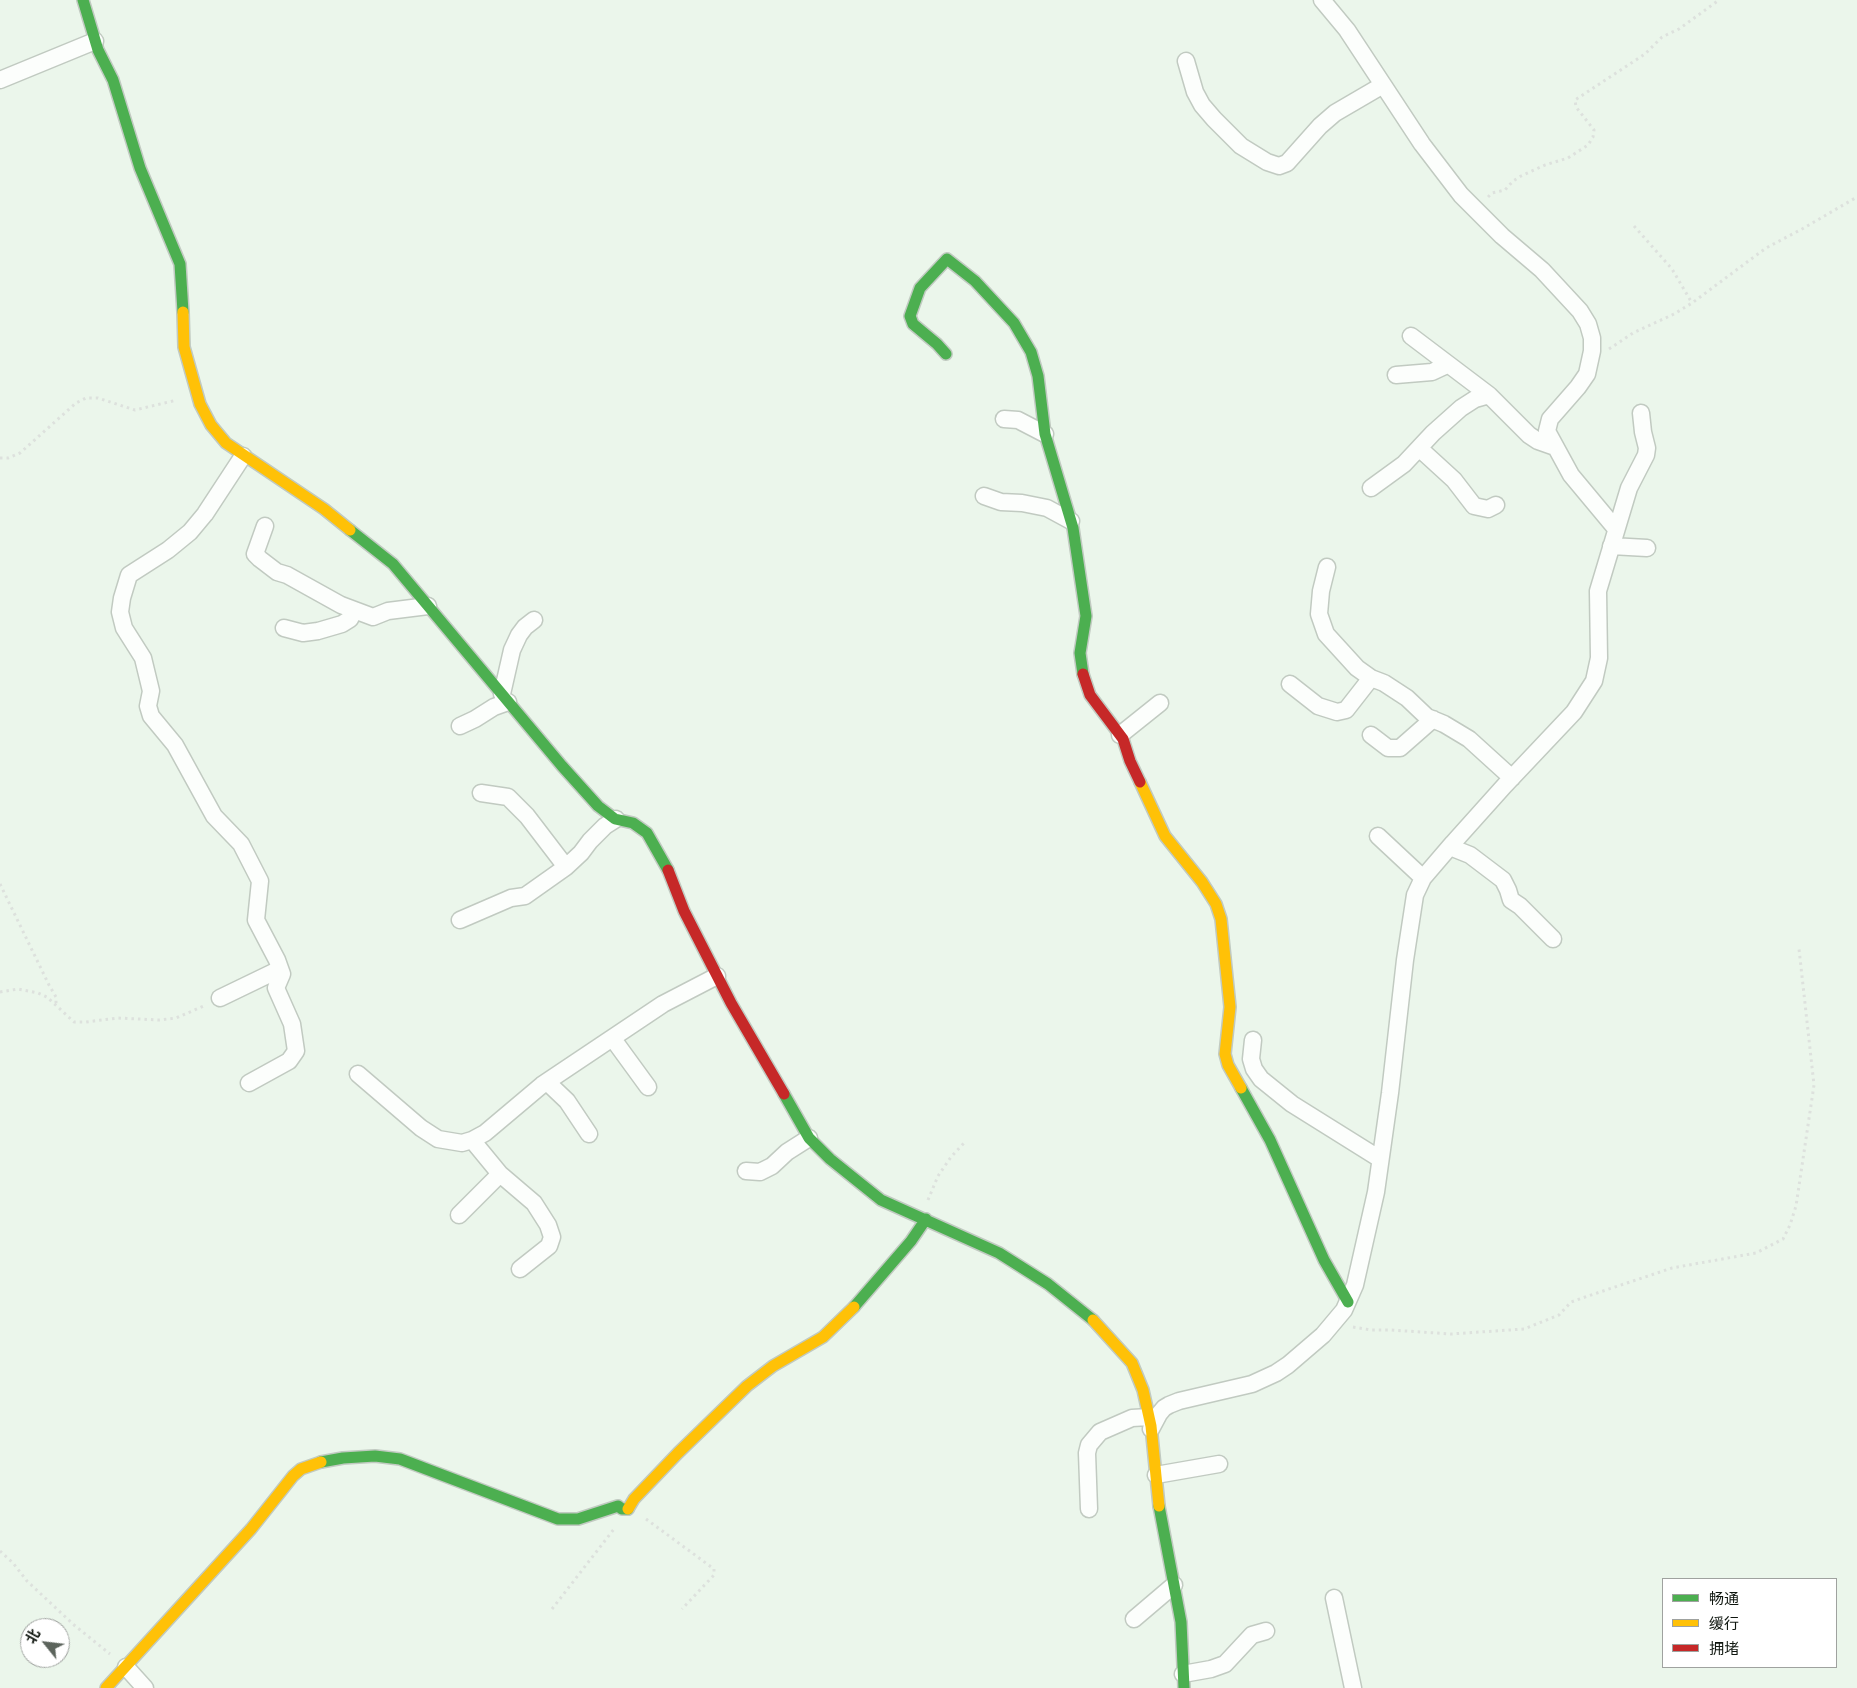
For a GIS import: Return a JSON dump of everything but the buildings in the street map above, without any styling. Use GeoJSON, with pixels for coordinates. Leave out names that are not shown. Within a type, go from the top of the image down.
{"type":"FeatureCollection","features":[{"type":"Feature","properties":{"kind":"street"},"geometry":{"type":"LineString","coordinates":[[82,0],[98,50],[113,80],[140,168],[180,264],[184,347],[200,404],[211,426],[226,444],[324,509],[393,564],[562,766],[598,806],[616,819],[633,823],[647,833],[668,869],[684,911],[731,1003],[809,1138],[830,1159],[881,1200],[999,1253],[1048,1284],[1090,1317],[1132,1364],[1144,1390],[1150,1423],[1165,1541],[1181,1622],[1183,1681],[1225,1664],[1252,1635],[1266,1631]]}},
{"type":"Feature","properties":{"kind":"street"},"geometry":{"type":"LineString","coordinates":[[1322,0],[1348,30],[1427,151],[1461,195],[1502,236],[1542,270],[1580,311],[1588,324],[1592,338],[1587,374],[1550,419],[1547,431],[1571,475],[1616,529]]}},
{"type":"Feature","properties":{"kind":"street"},"geometry":{"type":"LineString","coordinates":[[0,80],[95,41]]}},
{"type":"Feature","properties":{"kind":"street"},"geometry":{"type":"LineString","coordinates":[[1186,61],[1198,99],[1214,120],[1240,146],[1279,166],[1287,163],[1320,126],[1335,113],[1383,85]]}},
{"type":"Feature","properties":{"kind":"street"},"geometry":{"type":"LineString","coordinates":[[946,354],[913,324],[910,316],[920,288],[947,259],[975,281],[1014,323],[1031,352],[1038,376],[1045,434],[1071,521],[1086,616],[1081,644],[1081,667],[1090,695],[1123,739],[1130,761],[1165,836],[1202,882],[1216,904],[1222,919],[1230,1007],[1225,1054],[1228,1065],[1270,1140],[1324,1260],[1348,1302]]}},
{"type":"Feature","properties":{"kind":"street"},"geometry":{"type":"LineString","coordinates":[[1411,336],[1489,396],[1529,435],[1538,441],[1555,446]]}},
{"type":"Feature","properties":{"kind":"street"},"geometry":{"type":"LineString","coordinates":[[1396,375],[1432,372],[1447,364]]}},
{"type":"Feature","properties":{"kind":"street"},"geometry":{"type":"LineString","coordinates":[[1371,488],[1404,464],[1461,408],[1475,399],[1489,396]]}},
{"type":"Feature","properties":{"kind":"street"},"geometry":{"type":"LineString","coordinates":[[1150,1423],[1164,1408],[1179,1401],[1252,1384],[1276,1373],[1288,1365],[1337,1320],[1348,1302],[1358,1272],[1376,1192],[1410,924],[1416,895],[1424,878],[1512,778],[1574,712],[1594,681],[1598,658],[1598,591],[1628,488],[1646,455],[1647,448],[1641,413]]}},
{"type":"Feature","properties":{"kind":"street"},"geometry":{"type":"LineString","coordinates":[[1004,419],[1018,420],[1045,434]]}},
{"type":"Feature","properties":{"kind":"street"},"geometry":{"type":"LineString","coordinates":[[1419,448],[1454,480],[1474,506],[1488,508],[1496,505]]}},
{"type":"Feature","properties":{"kind":"street"},"geometry":{"type":"LineString","coordinates":[[243,456],[205,514],[190,532],[168,550],[130,575],[122,598],[120,612],[124,628],[145,666],[150,691],[148,706],[151,716],[175,745],[214,816],[241,844],[260,881],[256,920],[282,974],[276,988],[292,1024],[296,1051],[289,1061],[249,1083]]}},
{"type":"Feature","properties":{"kind":"street"},"geometry":{"type":"LineString","coordinates":[[984,496],[1001,502],[1022,503],[1047,508],[1071,521]]}},
{"type":"Feature","properties":{"kind":"street"},"geometry":{"type":"LineString","coordinates":[[265,526],[255,554],[260,560],[277,572],[354,611],[373,617],[388,611],[428,606]]}},
{"type":"Feature","properties":{"kind":"street"},"geometry":{"type":"LineString","coordinates":[[1611,546],[1647,548]]}},
{"type":"Feature","properties":{"kind":"street"},"geometry":{"type":"LineString","coordinates":[[1327,567],[1321,591],[1319,614],[1326,634],[1357,668],[1407,698],[1428,717],[1469,739],[1512,778]]}},
{"type":"Feature","properties":{"kind":"street"},"geometry":{"type":"LineString","coordinates":[[284,628],[303,633],[318,631],[342,624],[350,619],[354,611]]}},
{"type":"Feature","properties":{"kind":"street"},"geometry":{"type":"LineString","coordinates":[[460,726],[475,719],[505,698],[512,650],[525,627],[534,620]]}},
{"type":"Feature","properties":{"kind":"street"},"geometry":{"type":"LineString","coordinates":[[1290,684],[1318,706],[1337,712],[1346,710],[1371,678]]}},
{"type":"Feature","properties":{"kind":"street"},"geometry":{"type":"LineString","coordinates":[[1120,736],[1160,703]]}},
{"type":"Feature","properties":{"kind":"street"},"geometry":{"type":"LineString","coordinates":[[1370,735],[1388,748],[1400,748],[1433,719]]}},
{"type":"Feature","properties":{"kind":"street"},"geometry":{"type":"LineString","coordinates":[[481,793],[508,797],[527,816],[566,867]]}},
{"type":"Feature","properties":{"kind":"street"},"geometry":{"type":"LineString","coordinates":[[460,920],[511,898],[525,896],[566,867],[605,826],[616,819]]}},
{"type":"Feature","properties":{"kind":"street"},"geometry":{"type":"LineString","coordinates":[[1378,836],[1424,878]]}},
{"type":"Feature","properties":{"kind":"street"},"geometry":{"type":"LineString","coordinates":[[1450,847],[1470,855],[1502,880],[1511,900],[1520,906],[1553,939]]}},
{"type":"Feature","properties":{"kind":"street"},"geometry":{"type":"LineString","coordinates":[[220,998],[280,969]]}},
{"type":"Feature","properties":{"kind":"street"},"geometry":{"type":"LineString","coordinates":[[358,1074],[421,1128],[438,1139],[462,1143],[472,1140],[494,1126],[547,1082],[663,1004],[717,976]]}},
{"type":"Feature","properties":{"kind":"street"},"geometry":{"type":"LineString","coordinates":[[613,1039],[648,1088]]}},
{"type":"Feature","properties":{"kind":"street"},"geometry":{"type":"LineString","coordinates":[[1253,1040],[1251,1059],[1254,1069],[1261,1079],[1292,1104],[1380,1159]]}},
{"type":"Feature","properties":{"kind":"street"},"geometry":{"type":"LineString","coordinates":[[547,1082],[567,1101],[589,1134]]}},
{"type":"Feature","properties":{"kind":"street"},"geometry":{"type":"LineString","coordinates":[[746,1171],[760,1172],[772,1166],[787,1152],[809,1138]]}},
{"type":"Feature","properties":{"kind":"street"},"geometry":{"type":"LineString","coordinates":[[472,1140],[500,1174],[534,1203],[548,1225],[552,1237],[549,1246],[520,1269]]}},
{"type":"Feature","properties":{"kind":"street"},"geometry":{"type":"LineString","coordinates":[[459,1215],[500,1174]]}},
{"type":"Feature","properties":{"kind":"street"},"geometry":{"type":"LineString","coordinates":[[106,1688],[251,1529],[293,1476],[302,1469],[314,1464],[343,1458],[375,1456],[400,1459],[558,1519],[578,1519],[618,1506],[626,1509],[678,1453],[747,1386],[773,1366],[824,1337],[845,1317],[910,1241],[923,1218]]}},
{"type":"Feature","properties":{"kind":"street"},"geometry":{"type":"LineString","coordinates":[[1089,1509],[1087,1453],[1090,1446],[1100,1432],[1132,1418],[1150,1423]]}},
{"type":"Feature","properties":{"kind":"street"},"geometry":{"type":"LineString","coordinates":[[1156,1475],[1219,1464]]}},
{"type":"Feature","properties":{"kind":"street"},"geometry":{"type":"LineString","coordinates":[[1134,1620],[1174,1585]]}},
{"type":"Feature","properties":{"kind":"street"},"geometry":{"type":"LineString","coordinates":[[1334,1598],[1353,1688]]}},
{"type":"Feature","properties":{"kind":"street"},"geometry":{"type":"LineString","coordinates":[[126,1667],[145,1688]]}},
{"type":"Feature","properties":{"kind":"path"},"geometry":{"type":"LineString","coordinates":[[1477,211],[1492,193],[1505,190],[1513,181],[1521,176],[1544,165],[1568,158],[1588,145],[1593,137],[1594,130],[1576,107],[1575,100],[1645,54],[1662,37],[1678,29],[1719,0]]}},
{"type":"Feature","properties":{"kind":"path"},"geometry":{"type":"LineString","coordinates":[[1590,361],[1598,360],[1611,347],[1692,303],[1766,248],[1780,242],[1857,197]]}},
{"type":"Feature","properties":{"kind":"path"},"geometry":{"type":"LineString","coordinates":[[1851,200],[1857,202]]}},
{"type":"Feature","properties":{"kind":"path"},"geometry":{"type":"LineString","coordinates":[[1634,226],[1672,269],[1692,303]]}},
{"type":"Feature","properties":{"kind":"path"},"geometry":{"type":"LineString","coordinates":[[0,458],[8,458],[20,453],[76,403],[86,398],[98,398],[139,410],[197,395]]}},
{"type":"Feature","properties":{"kind":"path"},"geometry":{"type":"LineString","coordinates":[[0,884],[48,985],[56,997],[56,1005]]}},
{"type":"Feature","properties":{"kind":"path"},"geometry":{"type":"LineString","coordinates":[[1337,1320],[1352,1327],[1371,1330],[1451,1334],[1524,1328],[1558,1315],[1571,1302],[1588,1296],[1672,1268],[1756,1253],[1783,1239],[1796,1206],[1814,1084],[1799,950]]}},
{"type":"Feature","properties":{"kind":"path"},"geometry":{"type":"LineString","coordinates":[[0,992],[18,990],[38,992],[56,1005],[74,1022],[118,1018],[159,1020],[176,1018],[220,998]]}},
{"type":"Feature","properties":{"kind":"path"},"geometry":{"type":"LineString","coordinates":[[923,1218],[938,1176],[964,1143]]}},
{"type":"Feature","properties":{"kind":"path"},"geometry":{"type":"LineString","coordinates":[[552,1609],[622,1518],[626,1509],[674,1538],[714,1569],[714,1575],[682,1610]]}},
{"type":"Feature","properties":{"kind":"path"},"geometry":{"type":"LineString","coordinates":[[0,1551],[13,1563],[27,1581],[74,1626],[126,1667]]}},
{"type":"Feature","properties":{"kind":"traffic: fast"},"geometry":{"type":"LineString","coordinates":[[83,0],[98,50],[113,80],[140,168],[180,264],[183,312]]}},
{"type":"Feature","properties":{"kind":"traffic: fast"},"geometry":{"type":"LineString","coordinates":[[946,354],[913,324],[910,316],[920,288],[947,259],[975,281],[1014,323],[1031,352],[1038,376],[1045,434],[1073,528],[1086,616],[1080,653],[1083,674]]}},
{"type":"Feature","properties":{"kind":"traffic: fast"},"geometry":{"type":"LineString","coordinates":[[350,530],[393,564],[562,766],[598,806],[615,819],[633,823],[647,833],[668,870]]}},
{"type":"Feature","properties":{"kind":"traffic: fast"},"geometry":{"type":"LineString","coordinates":[[1241,1088],[1270,1140],[1324,1260],[1348,1302]]}},
{"type":"Feature","properties":{"kind":"traffic: fast"},"geometry":{"type":"LineString","coordinates":[[784,1094],[809,1138],[830,1159],[881,1200],[999,1253],[1048,1284],[1093,1320]]}},
{"type":"Feature","properties":{"kind":"traffic: fast"},"geometry":{"type":"LineString","coordinates":[[854,1307],[911,1241],[926,1219]]}},
{"type":"Feature","properties":{"kind":"traffic: fast"},"geometry":{"type":"LineString","coordinates":[[321,1462],[343,1458],[375,1456],[400,1459],[558,1519],[578,1519],[618,1506],[622,1509],[628,1509]]}},
{"type":"Feature","properties":{"kind":"traffic: fast"},"geometry":{"type":"LineString","coordinates":[[1159,1506],[1181,1622],[1184,1688]]}},
{"type":"Feature","properties":{"kind":"traffic: slow"},"geometry":{"type":"LineString","coordinates":[[183,312],[184,347],[200,404],[211,425],[226,443],[324,509],[350,530]]}},
{"type":"Feature","properties":{"kind":"traffic: slow"},"geometry":{"type":"LineString","coordinates":[[1140,782],[1165,836],[1202,882],[1216,904],[1221,919],[1230,1007],[1225,1054],[1228,1065],[1241,1088]]}},
{"type":"Feature","properties":{"kind":"traffic: slow"},"geometry":{"type":"LineString","coordinates":[[628,1509],[634,1499],[678,1453],[747,1386],[773,1366],[823,1337],[854,1307]]}},
{"type":"Feature","properties":{"kind":"traffic: slow"},"geometry":{"type":"LineString","coordinates":[[1093,1320],[1132,1363],[1143,1390],[1151,1426],[1159,1506]]}},
{"type":"Feature","properties":{"kind":"traffic: slow"},"geometry":{"type":"LineString","coordinates":[[106,1688],[251,1529],[293,1476],[301,1469],[321,1462]]}},
{"type":"Feature","properties":{"kind":"traffic: jam"},"geometry":{"type":"LineString","coordinates":[[1083,674],[1090,695],[1123,739],[1130,761],[1140,782]]}},
{"type":"Feature","properties":{"kind":"traffic: jam"},"geometry":{"type":"LineString","coordinates":[[668,870],[684,911],[731,1003],[784,1094]]}}]}
